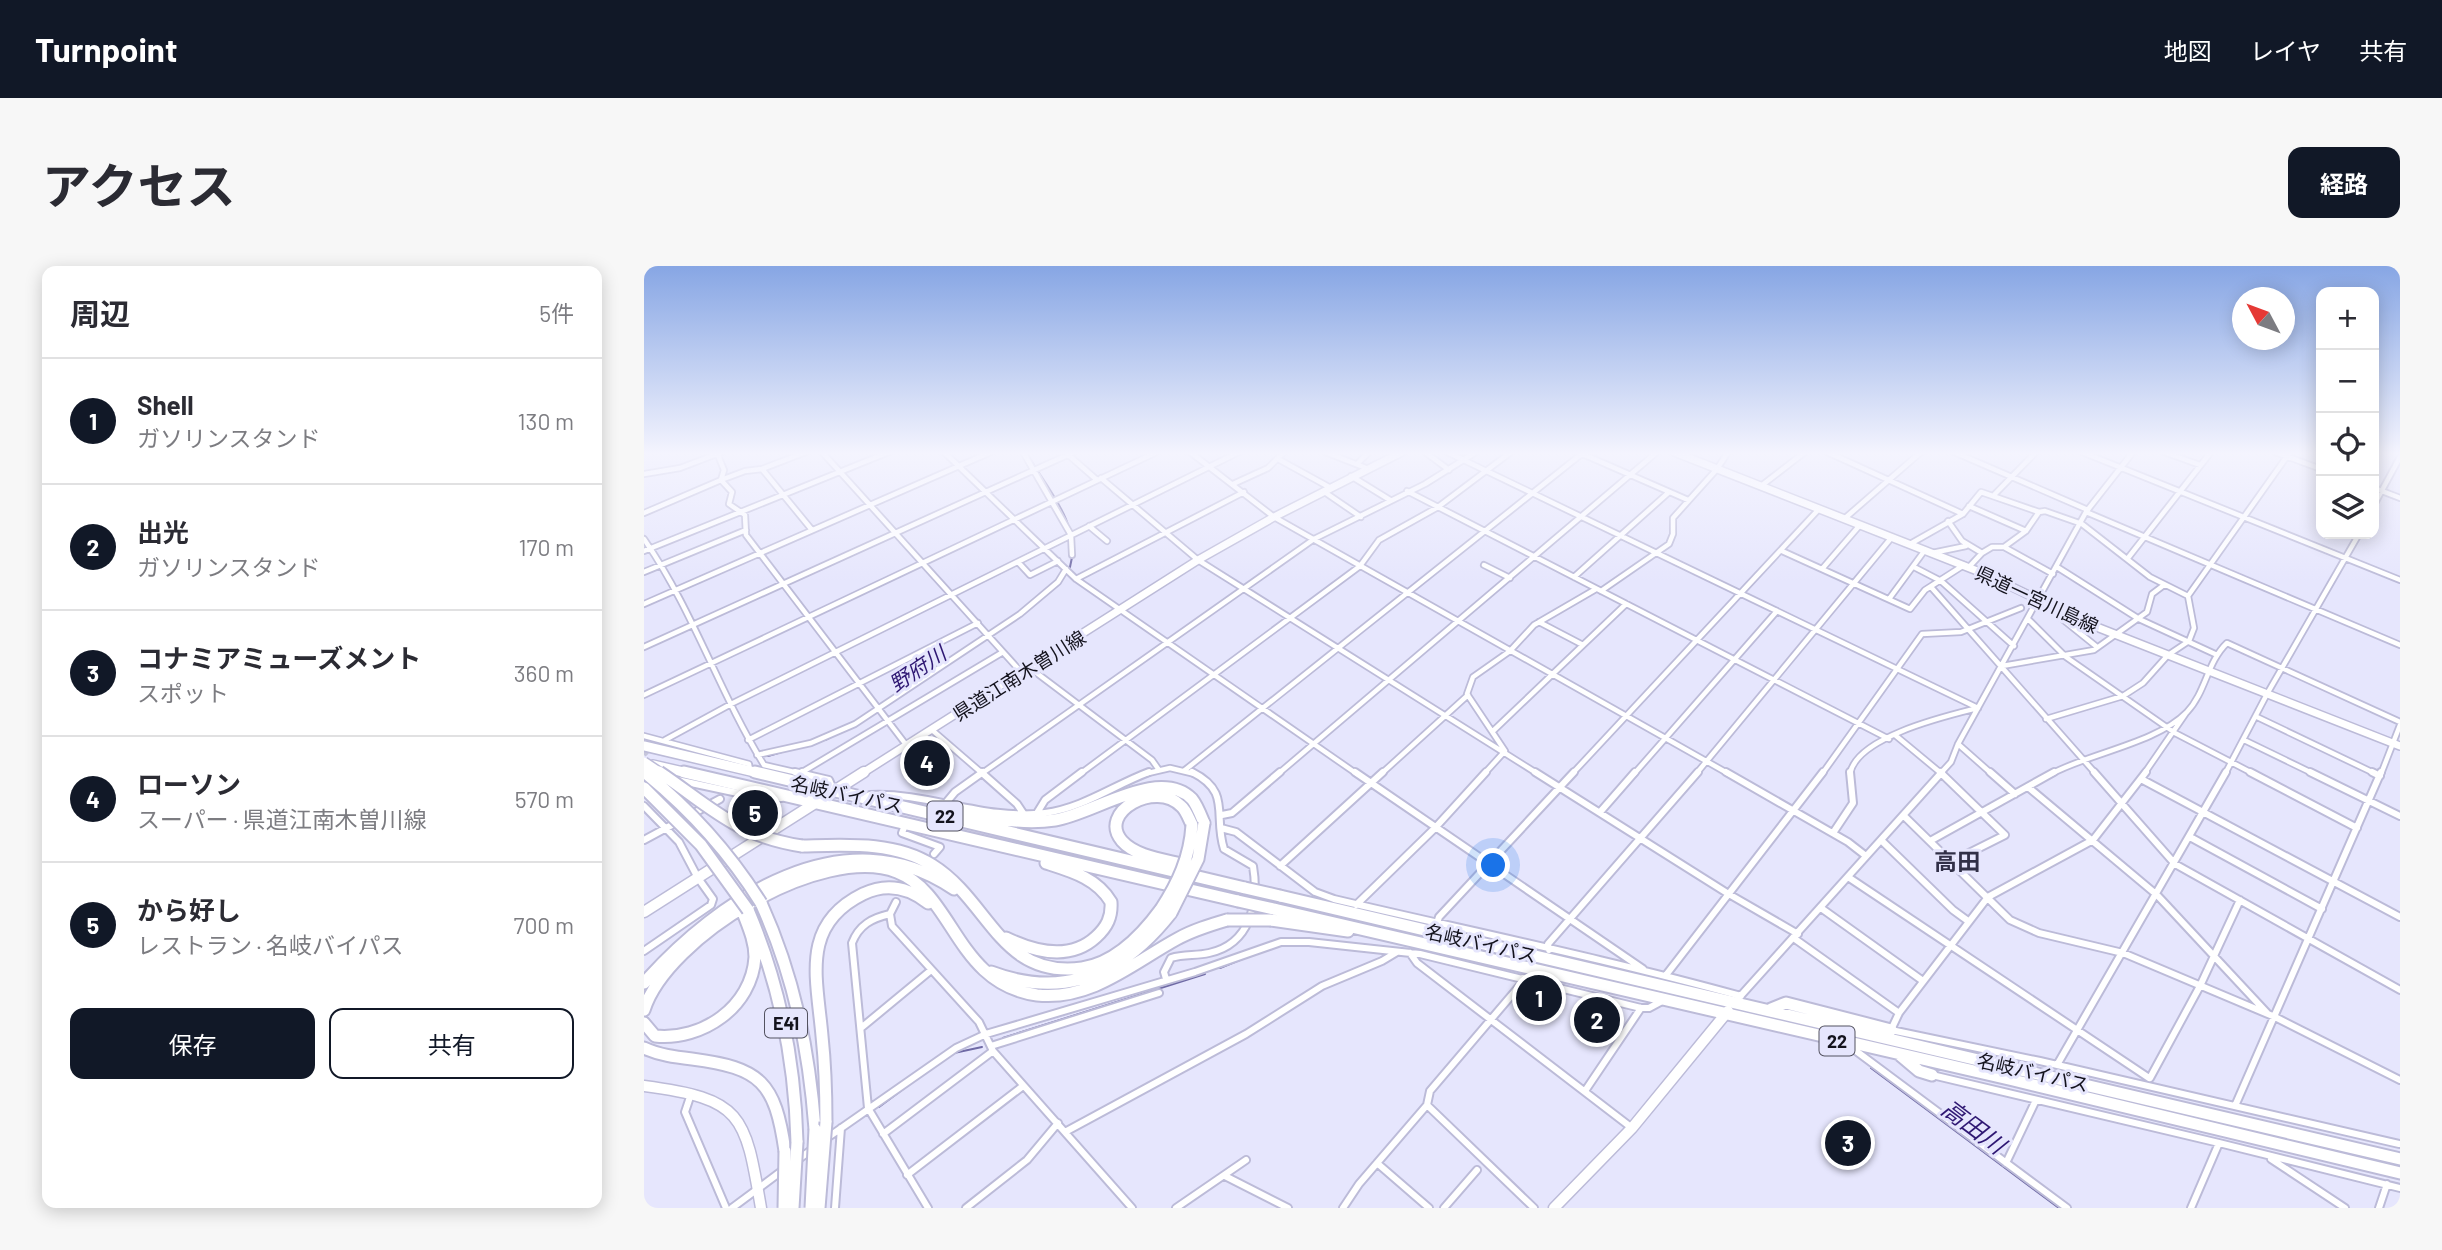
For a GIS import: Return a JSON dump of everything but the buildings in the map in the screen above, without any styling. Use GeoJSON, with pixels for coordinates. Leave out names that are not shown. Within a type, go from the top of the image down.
{"type":"FeatureCollection","features":[{"type":"Feature","properties":{"kind":"highway","name":"名岐バイパス"},"geometry":{"type":"LineString","coordinates":[[644,746],[750,773],[1246,885],[1733,1005],[1846,1043],[2400,1173]]}},
{"type":"Feature","properties":{"kind":"highway","name":"名岐バイパス"},"geometry":{"type":"LineString","coordinates":[[644,763],[1238,901],[1273,915],[1404,939],[1662,1000],[1770,1009],[2400,1159]]}},
{"type":"Feature","properties":{"kind":"highway"},"geometry":{"type":"LineString","coordinates":[[644,763],[743,832],[770,842],[802,846],[857,845],[904,852],[944,873],[1028,964],[1039,969],[1064,972],[1095,965],[1123,950],[1166,911]]}},
{"type":"Feature","properties":{"kind":"highway","name":"E41"},"geometry":{"type":"LineString","coordinates":[[644,772],[704,825],[734,861],[761,903],[788,963],[798,999],[820,1126],[811,1208]]}},
{"type":"Feature","properties":{"kind":"highway"},"geometry":{"type":"LineString","coordinates":[[900,805],[1002,819],[1057,820],[1082,814],[1143,789],[1164,786],[1182,791],[1197,805],[1200,856],[1187,885],[1166,911],[1147,942],[1119,963],[1087,978],[1038,985],[1004,979],[991,972],[969,953]]}},
{"type":"Feature","properties":{"kind":"highway"},"geometry":{"type":"LineString","coordinates":[[644,788],[692,834],[746,912],[755,961],[744,990],[729,1009],[701,1030],[676,1038],[655,1036],[644,1023]]}},
{"type":"Feature","properties":{"kind":"highway"},"geometry":{"type":"LineString","coordinates":[[1198,824],[1174,799],[1157,795],[1128,805],[1119,816],[1116,827],[1121,839],[1133,848],[1246,885]]}},
{"type":"Feature","properties":{"kind":"highway"},"geometry":{"type":"LineString","coordinates":[[937,832],[1063,869],[1098,885],[1111,902],[1111,916],[1104,929],[1088,943],[1070,951],[1026,949],[997,932]]}},
{"type":"Feature","properties":{"kind":"highway"},"geometry":{"type":"LineString","coordinates":[[644,983],[671,953],[724,912],[784,878],[824,864],[867,859],[905,864],[933,876],[971,900]]}},
{"type":"Feature","properties":{"kind":"highway"},"geometry":{"type":"LineString","coordinates":[[644,1010],[648,996],[660,977],[690,947],[750,904],[807,877],[858,867],[900,873],[919,885],[980,968],[1000,984],[1028,993],[1056,995],[1102,985],[1135,968],[1189,933],[1214,922],[1273,915]]}},
{"type":"Feature","properties":{"kind":"highway"},"geometry":{"type":"LineString","coordinates":[[819,1208],[820,1126],[825,1061],[814,960],[820,933],[827,922],[847,903],[859,895],[883,887],[913,891],[943,919]]}},
{"type":"Feature","properties":{"kind":"highway","name":"E41"},"geometry":{"type":"LineString","coordinates":[[746,912],[774,972],[784,1009],[797,1098],[793,1208]]}},
{"type":"Feature","properties":{"kind":"highway","name":"22"},"geometry":{"type":"LineString","coordinates":[[1770,1009],[1786,1003],[1891,1030]]}},
{"type":"Feature","properties":{"kind":"highway"},"geometry":{"type":"LineString","coordinates":[[644,1048],[665,1055],[740,1068],[761,1080],[777,1107],[785,1151],[784,1208]]}},
{"type":"Feature","properties":{"kind":"highway","name":"22"},"geometry":{"type":"LineString","coordinates":[[1900,1055],[1919,1071],[1932,1075]]}},
{"type":"Feature","properties":{"kind":"main road","name":"県道江南木曽川線"},"geometry":{"type":"LineString","coordinates":[[644,912],[1198,560],[1313,496]]}},
{"type":"Feature","properties":{"kind":"main road","name":"県道一宮川島線"},"geometry":{"type":"LineString","coordinates":[[1786,496],[1966,566],[2115,634],[2400,747]]}},
{"type":"Feature","properties":{"kind":"main road"},"geometry":{"type":"LineString","coordinates":[[1554,1208],[1632,1128],[1733,1005]]}},
{"type":"Feature","properties":{"kind":"main road"},"geometry":{"type":"LineString","coordinates":[[644,1086],[692,1091],[712,1097],[735,1117],[745,1135],[761,1208]]}},
{"type":"Feature","properties":{"kind":"street"},"geometry":{"type":"LineString","coordinates":[[644,513],[684,496]]}},
{"type":"Feature","properties":{"kind":"street"},"geometry":{"type":"LineString","coordinates":[[731,496],[729,504],[744,515],[746,535],[907,746]]}},
{"type":"Feature","properties":{"kind":"street"},"geometry":{"type":"LineString","coordinates":[[644,551],[783,496],[812,530]]}},
{"type":"Feature","properties":{"kind":"street"},"geometry":{"type":"LineString","coordinates":[[861,496],[1022,673]]}},
{"type":"Feature","properties":{"kind":"street"},"geometry":{"type":"LineString","coordinates":[[644,604],[890,496]]}},
{"type":"Feature","properties":{"kind":"street"},"geometry":{"type":"LineString","coordinates":[[644,647],[974,496]]}},
{"type":"Feature","properties":{"kind":"street"},"geometry":{"type":"LineString","coordinates":[[990,496],[1076,579],[1569,921],[1643,969]]}},
{"type":"Feature","properties":{"kind":"street"},"geometry":{"type":"LineString","coordinates":[[1050,496],[1073,534],[1072,555]]}},
{"type":"Feature","properties":{"kind":"street"},"geometry":{"type":"LineString","coordinates":[[644,695],[1064,496]]}},
{"type":"Feature","properties":{"kind":"street"},"geometry":{"type":"LineString","coordinates":[[1121,496],[1198,560],[1797,936],[1899,1013]]}},
{"type":"Feature","properties":{"kind":"street"},"geometry":{"type":"LineString","coordinates":[[661,740],[1150,496]]}},
{"type":"Feature","properties":{"kind":"street"},"geometry":{"type":"LineString","coordinates":[[1076,579],[1236,496]]}},
{"type":"Feature","properties":{"kind":"street"},"geometry":{"type":"LineString","coordinates":[[1249,496],[1274,517],[1833,833],[1866,856]]}},
{"type":"Feature","properties":{"kind":"street"},"geometry":{"type":"LineString","coordinates":[[1335,496],[1361,517]]}},
{"type":"Feature","properties":{"kind":"street"},"geometry":{"type":"LineString","coordinates":[[1384,496],[1390,500]]}},
{"type":"Feature","properties":{"kind":"street"},"geometry":{"type":"LineString","coordinates":[[945,804],[955,792],[1314,539],[1398,496]]}},
{"type":"Feature","properties":{"kind":"street"},"geometry":{"type":"LineString","coordinates":[[1417,496],[1857,722],[1892,737],[1941,773],[2005,835],[1951,862]]}},
{"type":"Feature","properties":{"kind":"street"},"geometry":{"type":"LineString","coordinates":[[1037,813],[1045,800],[1360,566],[1379,540],[1452,496]]}},
{"type":"Feature","properties":{"kind":"street"},"geometry":{"type":"LineString","coordinates":[[1185,771],[1528,496]]}},
{"type":"Feature","properties":{"kind":"street"},"geometry":{"type":"LineString","coordinates":[[1538,496],[1978,708]]}},
{"type":"Feature","properties":{"kind":"street"},"geometry":{"type":"LineString","coordinates":[[1222,815],[1232,813],[1316,744],[1604,496]]}},
{"type":"Feature","properties":{"kind":"street"},"geometry":{"type":"LineString","coordinates":[[1574,578],[1665,496]]}},
{"type":"Feature","properties":{"kind":"street"},"geometry":{"type":"LineString","coordinates":[[1676,496],[1688,500]]}},
{"type":"Feature","properties":{"kind":"street"},"geometry":{"type":"LineString","coordinates":[[1505,751],[1468,695],[1468,687],[1473,677],[1510,650],[1539,622],[1599,590],[1669,544],[1673,534],[1673,518],[1692,496]]}},
{"type":"Feature","properties":{"kind":"street"},"geometry":{"type":"LineString","coordinates":[[1844,519],[1871,496]]}},
{"type":"Feature","properties":{"kind":"street"},"geometry":{"type":"LineString","coordinates":[[1924,496],[1963,514]]}},
{"type":"Feature","properties":{"kind":"street"},"geometry":{"type":"LineString","coordinates":[[1910,544],[1963,514],[1978,496]]}},
{"type":"Feature","properties":{"kind":"street"},"geometry":{"type":"LineString","coordinates":[[1993,496],[2082,524],[2164,585],[2188,596]]}},
{"type":"Feature","properties":{"kind":"street"},"geometry":{"type":"LineString","coordinates":[[2055,496],[2400,645]]}},
{"type":"Feature","properties":{"kind":"street"},"geometry":{"type":"LineString","coordinates":[[1221,828],[1236,832],[1315,892],[1356,905],[1666,975],[1733,1005],[1951,762],[1958,744],[2014,646],[2037,599],[2087,511],[2099,496]]}},
{"type":"Feature","properties":{"kind":"street"},"geometry":{"type":"LineString","coordinates":[[2127,558],[2176,496]]}},
{"type":"Feature","properties":{"kind":"street"},"geometry":{"type":"LineString","coordinates":[[2192,496],[2400,580]]}},
{"type":"Feature","properties":{"kind":"street"},"geometry":{"type":"LineString","coordinates":[[2046,719],[2123,696],[2143,683],[2168,655],[2189,641],[2194,628],[2188,596],[2259,496]]}},
{"type":"Feature","properties":{"kind":"street"},"geometry":{"type":"LineString","coordinates":[[1969,506],[2026,531]]}},
{"type":"Feature","properties":{"kind":"street"},"geometry":{"type":"LineString","coordinates":[[1437,923],[1819,509]]}},
{"type":"Feature","properties":{"kind":"street"},"geometry":{"type":"LineString","coordinates":[[2004,547],[2026,531],[2039,512]]}},
{"type":"Feature","properties":{"kind":"street"},"geometry":{"type":"LineString","coordinates":[[1948,521],[1966,546],[1982,553]]}},
{"type":"Feature","properties":{"kind":"street"},"geometry":{"type":"LineString","coordinates":[[1822,569],[1860,525]]}},
{"type":"Feature","properties":{"kind":"street"},"geometry":{"type":"LineString","coordinates":[[1089,526],[1107,541]]}},
{"type":"Feature","properties":{"kind":"street"},"geometry":{"type":"LineString","coordinates":[[644,572],[746,530]]}},
{"type":"Feature","properties":{"kind":"street"},"geometry":{"type":"LineString","coordinates":[[1549,950],[1548,944],[1707,762],[1892,537]]}},
{"type":"Feature","properties":{"kind":"street"},"geometry":{"type":"LineString","coordinates":[[2057,1065],[2205,812],[2267,694],[2356,539]]}},
{"type":"Feature","properties":{"kind":"street"},"geometry":{"type":"LineString","coordinates":[[644,540],[663,563],[748,740],[764,765],[829,780],[835,792]]}},
{"type":"Feature","properties":{"kind":"street"},"geometry":{"type":"LineString","coordinates":[[1889,599],[1928,552],[1966,546]]}},
{"type":"Feature","properties":{"kind":"street"},"geometry":{"type":"LineString","coordinates":[[1782,551],[1910,609],[1931,587],[1992,547],[2004,547],[2053,574]]}},
{"type":"Feature","properties":{"kind":"street"},"geometry":{"type":"LineString","coordinates":[[1018,562],[1030,575],[1058,561]]}},
{"type":"Feature","properties":{"kind":"street"},"geometry":{"type":"LineString","coordinates":[[1484,565],[1510,578]]}},
{"type":"Feature","properties":{"kind":"street"},"geometry":{"type":"LineString","coordinates":[[2057,567],[2139,619],[2216,654]]}},
{"type":"Feature","properties":{"kind":"street"},"geometry":{"type":"LineString","coordinates":[[1914,568],[1941,581],[2014,646]]}},
{"type":"Feature","properties":{"kind":"street"},"geometry":{"type":"LineString","coordinates":[[757,755],[824,738],[880,709],[1030,606],[1058,582],[1066,569]]}},
{"type":"Feature","properties":{"kind":"street"},"geometry":{"type":"LineString","coordinates":[[2002,666],[2094,650],[2147,612],[2152,594],[2164,585]]}},
{"type":"Feature","properties":{"kind":"street"},"geometry":{"type":"LineString","coordinates":[[1931,587],[2175,864],[2400,990]]}},
{"type":"Feature","properties":{"kind":"street"},"geometry":{"type":"LineString","coordinates":[[1493,731],[1626,604]]}},
{"type":"Feature","properties":{"kind":"street"},"geometry":{"type":"LineString","coordinates":[[1666,975],[1727,893],[1794,811],[1922,634],[1969,629],[2021,608]]}},
{"type":"Feature","properties":{"kind":"street"},"geometry":{"type":"LineString","coordinates":[[1601,811],[1777,611]]}},
{"type":"Feature","properties":{"kind":"street"},"geometry":{"type":"LineString","coordinates":[[2061,618],[2097,647]]}},
{"type":"Feature","properties":{"kind":"street"},"geometry":{"type":"LineString","coordinates":[[2028,619],[2066,657],[2175,733],[2357,828]]}},
{"type":"Feature","properties":{"kind":"street"},"geometry":{"type":"LineString","coordinates":[[1539,622],[1583,645]]}},
{"type":"Feature","properties":{"kind":"street"},"geometry":{"type":"LineString","coordinates":[[748,740],[978,624]]}},
{"type":"Feature","properties":{"kind":"street"},"geometry":{"type":"LineString","coordinates":[[2235,1106],[2271,1016],[2309,939],[2370,801],[2400,723],[2227,643],[2216,654],[2175,733],[2093,840],[1988,897],[1899,1013],[1891,1030],[2043,1063],[2150,1082],[2235,1106],[2400,1144]]}},
{"type":"Feature","properties":{"kind":"street"},"geometry":{"type":"LineString","coordinates":[[799,774],[1003,652]]}},
{"type":"Feature","properties":{"kind":"street"},"geometry":{"type":"LineString","coordinates":[[1030,668],[1152,760],[1159,770]]}},
{"type":"Feature","properties":{"kind":"street"},"geometry":{"type":"LineString","coordinates":[[1280,866],[1468,695]]}},
{"type":"Feature","properties":{"kind":"street"},"geometry":{"type":"LineString","coordinates":[[1833,833],[1854,800],[1850,771],[1856,758],[1892,737],[1923,724],[1978,708]]}},
{"type":"Feature","properties":{"kind":"street"},"geometry":{"type":"LineString","coordinates":[[1930,841],[1985,814],[2015,794],[2082,759],[2167,727],[2186,713]]}},
{"type":"Feature","properties":{"kind":"street"},"geometry":{"type":"LineString","coordinates":[[2257,717],[2380,776]]}},
{"type":"Feature","properties":{"kind":"street"},"geometry":{"type":"LineString","coordinates":[[932,730],[1017,804],[1023,813]]}},
{"type":"Feature","properties":{"kind":"street"},"geometry":{"type":"LineString","coordinates":[[644,736],[749,764],[750,773]]}},
{"type":"Feature","properties":{"kind":"street"},"geometry":{"type":"LineString","coordinates":[[2244,740],[2400,816]]}},
{"type":"Feature","properties":{"kind":"street"},"geometry":{"type":"LineString","coordinates":[[1958,744],[2015,794]]}},
{"type":"Feature","properties":{"kind":"street"},"geometry":{"type":"LineString","coordinates":[[1356,905],[1435,828],[1505,751]]}},
{"type":"Feature","properties":{"kind":"street"},"geometry":{"type":"LineString","coordinates":[[853,796],[889,794],[945,804],[1037,813],[1072,807],[1134,777],[1159,770],[1185,771],[1204,778],[1216,790],[1222,815],[1224,849],[1254,866],[1256,907],[1246,929],[1226,947],[1208,953],[1171,958],[1164,972],[1166,979]]}},
{"type":"Feature","properties":{"kind":"street"},"geometry":{"type":"LineString","coordinates":[[644,772],[766,799],[791,798]]}},
{"type":"Feature","properties":{"kind":"street"},"geometry":{"type":"LineString","coordinates":[[2141,779],[2400,917]]}},
{"type":"Feature","properties":{"kind":"street"},"geometry":{"type":"LineString","coordinates":[[2028,787],[2157,895],[2271,1016]]}},
{"type":"Feature","properties":{"kind":"street"},"geometry":{"type":"LineString","coordinates":[[644,840],[720,799]]}},
{"type":"Feature","properties":{"kind":"street"},"geometry":{"type":"LineString","coordinates":[[644,806],[680,842],[698,878],[713,899],[711,905],[644,951]]}},
{"type":"Feature","properties":{"kind":"street"},"geometry":{"type":"LineString","coordinates":[[1904,816],[2010,920],[2022,926],[2123,953],[2271,1016],[2400,1080]]}},
{"type":"Feature","properties":{"kind":"street"},"geometry":{"type":"LineString","coordinates":[[905,825],[902,833],[940,847],[934,854]]}},
{"type":"Feature","properties":{"kind":"street"},"geometry":{"type":"LineString","coordinates":[[2190,837],[2322,909]]}},
{"type":"Feature","properties":{"kind":"street"},"geometry":{"type":"LineString","coordinates":[[1882,841],[1968,921]]}},
{"type":"Feature","properties":{"kind":"street"},"geometry":{"type":"LineString","coordinates":[[1848,877],[2150,1082]]}},
{"type":"Feature","properties":{"kind":"street"},"geometry":{"type":"LineString","coordinates":[[2150,1082],[2200,986],[2240,900]]}},
{"type":"Feature","properties":{"kind":"street"},"geometry":{"type":"LineString","coordinates":[[896,902],[890,914],[892,926],[979,1022],[992,1049],[1132,1208]]}},
{"type":"Feature","properties":{"kind":"street"},"geometry":{"type":"LineString","coordinates":[[1821,908],[1923,981]]}},
{"type":"Feature","properties":{"kind":"street"},"geometry":{"type":"LineString","coordinates":[[890,914],[863,925],[855,934],[852,943],[867,1108],[928,1208]]}},
{"type":"Feature","properties":{"kind":"street"},"geometry":{"type":"LineString","coordinates":[[732,1208],[867,1108],[956,1048],[986,1034],[1281,942],[1309,942],[1410,953],[1641,1008],[1649,1008],[1662,1000]]}},
{"type":"Feature","properties":{"kind":"street"},"geometry":{"type":"LineString","coordinates":[[1065,1132],[1096,1112],[1253,1030],[1332,980],[1389,959],[1397,952]]}},
{"type":"Feature","properties":{"kind":"street"},"geometry":{"type":"LineString","coordinates":[[1410,953],[1417,963],[1632,1128]]}},
{"type":"Feature","properties":{"kind":"street"},"geometry":{"type":"LineString","coordinates":[[861,1028],[930,971]]}},
{"type":"Feature","properties":{"kind":"street"},"geometry":{"type":"LineString","coordinates":[[1343,1208],[1427,1105],[1430,1091],[1523,978]]}},
{"type":"Feature","properties":{"kind":"street"},"geometry":{"type":"LineString","coordinates":[[883,1134],[992,1049],[1159,993]]}},
{"type":"Feature","properties":{"kind":"street"},"geometry":{"type":"LineString","coordinates":[[1585,1091],[1641,1008]]}},
{"type":"Feature","properties":{"kind":"street"},"geometry":{"type":"LineString","coordinates":[[1846,1043],[2067,1208]]}},
{"type":"Feature","properties":{"kind":"street"},"geometry":{"type":"LineString","coordinates":[[1932,1075],[2400,1188]]}},
{"type":"Feature","properties":{"kind":"street"},"geometry":{"type":"LineString","coordinates":[[907,1175],[1023,1086]]}},
{"type":"Feature","properties":{"kind":"street"},"geometry":{"type":"LineString","coordinates":[[692,1091],[685,1112],[726,1208]]}},
{"type":"Feature","properties":{"kind":"street"},"geometry":{"type":"LineString","coordinates":[[2006,1163],[2036,1100]]}},
{"type":"Feature","properties":{"kind":"street"},"geometry":{"type":"LineString","coordinates":[[1427,1105],[1534,1208]]}},
{"type":"Feature","properties":{"kind":"street"},"geometry":{"type":"LineString","coordinates":[[966,1208],[1027,1160],[1058,1123]]}},
{"type":"Feature","properties":{"kind":"street"},"geometry":{"type":"LineString","coordinates":[[835,1208],[841,1128]]}},
{"type":"Feature","properties":{"kind":"street"},"geometry":{"type":"LineString","coordinates":[[2191,1208],[2219,1143]]}},
{"type":"Feature","properties":{"kind":"street"},"geometry":{"type":"LineString","coordinates":[[2269,1157],[2345,1208]]}},
{"type":"Feature","properties":{"kind":"street"},"geometry":{"type":"LineString","coordinates":[[1176,1208],[1246,1160]]}},
{"type":"Feature","properties":{"kind":"street"},"geometry":{"type":"LineString","coordinates":[[1377,1163],[1429,1208]]}},
{"type":"Feature","properties":{"kind":"street"},"geometry":{"type":"LineString","coordinates":[[1444,1208],[1477,1170]]}},
{"type":"Feature","properties":{"kind":"street"},"geometry":{"type":"LineString","coordinates":[[1225,1176],[1289,1208]]}},
{"type":"Feature","properties":{"kind":"street"},"geometry":{"type":"LineString","coordinates":[[2379,1208],[2387,1184]]}},
{"type":"Feature","properties":{"kind":"waterway","name":"野府川"},"geometry":{"type":"LineString","coordinates":[[1054,496],[1071,536],[1070,567]]}},
{"type":"Feature","properties":{"kind":"waterway","name":"野府川"},"geometry":{"type":"LineString","coordinates":[[825,740],[845,730]]}},
{"type":"Feature","properties":{"kind":"waterway","name":"野府川"},"geometry":{"type":"LineString","coordinates":[[768,756],[792,749]]}},
{"type":"Feature","properties":{"kind":"waterway"},"geometry":{"type":"LineString","coordinates":[[1220,968],[1252,955]]}},
{"type":"Feature","properties":{"kind":"waterway"},"geometry":{"type":"LineString","coordinates":[[1003,1038],[1205,974]]}},
{"type":"Feature","properties":{"kind":"waterway"},"geometry":{"type":"LineString","coordinates":[[954,1053],[982,1047]]}},
{"type":"Feature","properties":{"kind":"waterway","name":"高田川"},"geometry":{"type":"LineString","coordinates":[[1871,1068],[2059,1208]]}},
{"type":"Feature","properties":{"kind":"waterway"},"geometry":{"type":"LineString","coordinates":[[879,1107],[918,1078]]}},
{"type":"Feature","properties":{"kind":"tunnel"},"geometry":{"type":"LineString","coordinates":[[644,755],[658,741]]}},
{"type":"Feature","properties":{"kind":"place","name":"ローソン"},"geometry":{"type":"Point","coordinates":[927,763]}},
{"type":"Feature","properties":{"kind":"place","name":"から好し"},"geometry":{"type":"Point","coordinates":[755,813]}},
{"type":"Feature","properties":{"kind":"place","name":"Shell"},"geometry":{"type":"Point","coordinates":[1539,998]}},
{"type":"Feature","properties":{"kind":"place","name":"出光"},"geometry":{"type":"Point","coordinates":[1597,1020]}},
{"type":"Feature","properties":{"kind":"place","name":"コナミアミューズメント"},"geometry":{"type":"Point","coordinates":[1848,1143]}},
{"type":"Feature","properties":{"kind":"district","name":"高田"},"geometry":{"type":"Point","coordinates":[1957,861]}}]}
